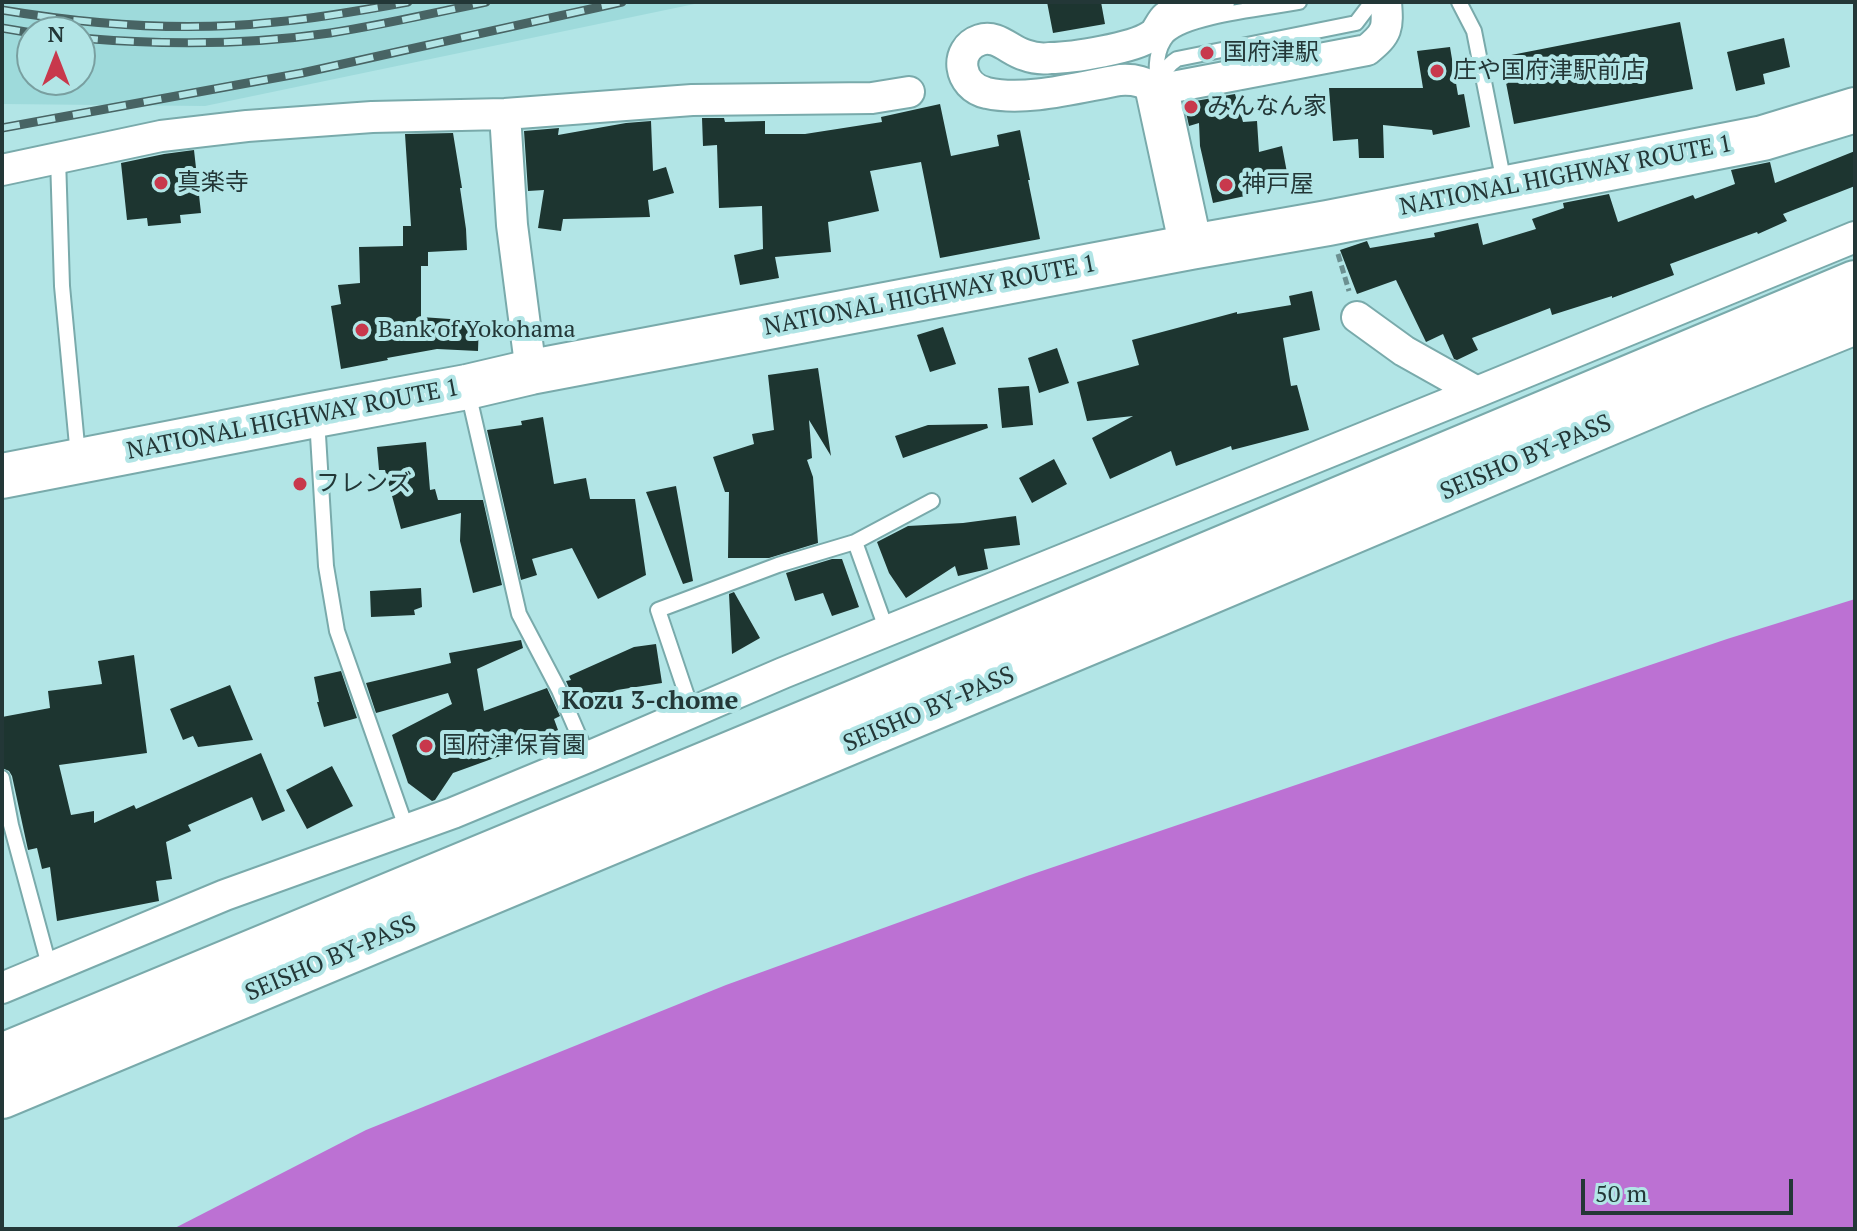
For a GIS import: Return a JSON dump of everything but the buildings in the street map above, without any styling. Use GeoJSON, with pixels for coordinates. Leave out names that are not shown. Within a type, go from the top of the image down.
{"type":"FeatureCollection","features":[{"type":"Feature","properties":{"kind":"highway","name":"NATIONAL HIGHWAY ROUTE 1"},"geometry":{"type":"LineString","coordinates":[[2,476],[531,372],[1763,138],[1855,110]]}},
{"type":"Feature","properties":{"kind":"highway","name":"SEISHO BY-PASS"},"geometry":{"type":"LineString","coordinates":[[2,1056],[1855,283]]}},
{"type":"Feature","properties":{"kind":"highway","name":"SEISHO BY-PASS"},"geometry":{"type":"LineString","coordinates":[[2,1096],[1855,322]]}},
{"type":"Feature","properties":{"kind":"street"},"geometry":{"type":"LineString","coordinates":[[1191,247],[1157,90],[1135,79],[1008,97],[971,87],[963,73],[963,62],[966,52],[982,39],[1002,42],[1024,55],[1050,58],[1124,47],[1152,36],[1166,18],[1178,10],[1219,2]]}},
{"type":"Feature","properties":{"kind":"street"},"geometry":{"type":"LineString","coordinates":[[1157,90],[1367,50],[1384,34],[1388,23],[1386,2]]}},
{"type":"Feature","properties":{"kind":"street"},"geometry":{"type":"LineString","coordinates":[[2,170],[161,136],[247,126],[372,117],[505,114],[692,100],[872,98],[909,92]]}},
{"type":"Feature","properties":{"kind":"street"},"geometry":{"type":"LineString","coordinates":[[505,114],[512,225],[531,372]]}},
{"type":"Feature","properties":{"kind":"street"},"geometry":{"type":"LineString","coordinates":[[2,988],[225,895],[453,813],[692,711],[1855,237]]}},
{"type":"Feature","properties":{"kind":"street"},"geometry":{"type":"LineString","coordinates":[[1357,317],[1404,351],[1477,392]]}},
{"type":"Feature","properties":{"kind":"lane"},"geometry":{"type":"LineString","coordinates":[[1157,90],[1158,52],[1166,37],[1177,28],[1204,19],[1299,2]]}},
{"type":"Feature","properties":{"kind":"lane"},"geometry":{"type":"LineString","coordinates":[[1157,90],[1168,65],[1177,59],[1356,23],[1372,2]]}},
{"type":"Feature","properties":{"kind":"lane"},"geometry":{"type":"LineString","coordinates":[[1459,2],[1474,31],[1505,188]]}},
{"type":"Feature","properties":{"kind":"lane"},"geometry":{"type":"LineString","coordinates":[[58,158],[62,286],[78,461]]}},
{"type":"Feature","properties":{"kind":"lane"},"geometry":{"type":"LineString","coordinates":[[467,387],[519,614],[559,690],[588,757]]}},
{"type":"Feature","properties":{"kind":"lane"},"geometry":{"type":"LineString","coordinates":[[316,415],[326,566],[337,631],[407,830]]}},
{"type":"Feature","properties":{"kind":"lane"},"geometry":{"type":"LineString","coordinates":[[692,711],[658,610],[778,565],[855,542],[932,501]]}},
{"type":"Feature","properties":{"kind":"lane"},"geometry":{"type":"LineString","coordinates":[[855,542],[887,631]]}},
{"type":"Feature","properties":{"kind":"lane"},"geometry":{"type":"LineString","coordinates":[[2,778],[11,825],[50,969]]}},
{"type":"Feature","properties":{"kind":"path"},"geometry":{"type":"LineString","coordinates":[[1328,223],[1357,317]]}},
{"type":"Feature","properties":{"kind":"shaded area"},"geometry":{"type":"Polygon","coordinates":[[[2,2],[704,2],[205,106],[2,104],[2,2]]]}},
{"type":"Feature","properties":{"kind":"shaded area"},"geometry":{"type":"Polygon","coordinates":[[[1855,599],[1855,1229],[173,1229],[366,1130],[726,985],[1027,876],[1727,639],[1855,599]]]}},
{"type":"Feature","properties":{"kind":"railway"},"geometry":{"type":"LineString","coordinates":[[2,10],[70,20],[173,27],[242,25],[309,18],[408,2]]}},
{"type":"Feature","properties":{"kind":"railway"},"geometry":{"type":"LineString","coordinates":[[96,39],[174,43],[268,40],[350,30],[486,2]]}},
{"type":"Feature","properties":{"kind":"railway"},"geometry":{"type":"LineString","coordinates":[[2,128],[302,73],[622,2]]}},
{"type":"Feature","properties":{"kind":"railway"},"geometry":{"type":"LineString","coordinates":[[2,28],[16,30]]}},
{"type":"Feature","properties":{"kind":"place","name":"国府津駅"},"geometry":{"type":"Point","coordinates":[1207,53]}},
{"type":"Feature","properties":{"kind":"place","name":"庄や国府津駅前店"},"geometry":{"type":"Point","coordinates":[1437,71]}},
{"type":"Feature","properties":{"kind":"place","name":"みんなん家"},"geometry":{"type":"Point","coordinates":[1191,107]}},
{"type":"Feature","properties":{"kind":"place","name":"真楽寺"},"geometry":{"type":"Point","coordinates":[161,183]}},
{"type":"Feature","properties":{"kind":"place","name":"神戸屋"},"geometry":{"type":"Point","coordinates":[1226,185]}},
{"type":"Feature","properties":{"kind":"place","name":"Bank of Yokohama"},"geometry":{"type":"Point","coordinates":[362,330]}},
{"type":"Feature","properties":{"kind":"place","name":"フレンズ"},"geometry":{"type":"Point","coordinates":[300,484]}},
{"type":"Feature","properties":{"kind":"place","name":"国府津保育園"},"geometry":{"type":"Point","coordinates":[426,746]}},
{"type":"Feature","properties":{"kind":"district","name":"Kozu 3-chome"},"geometry":{"type":"Point","coordinates":[650,702]}}]}
